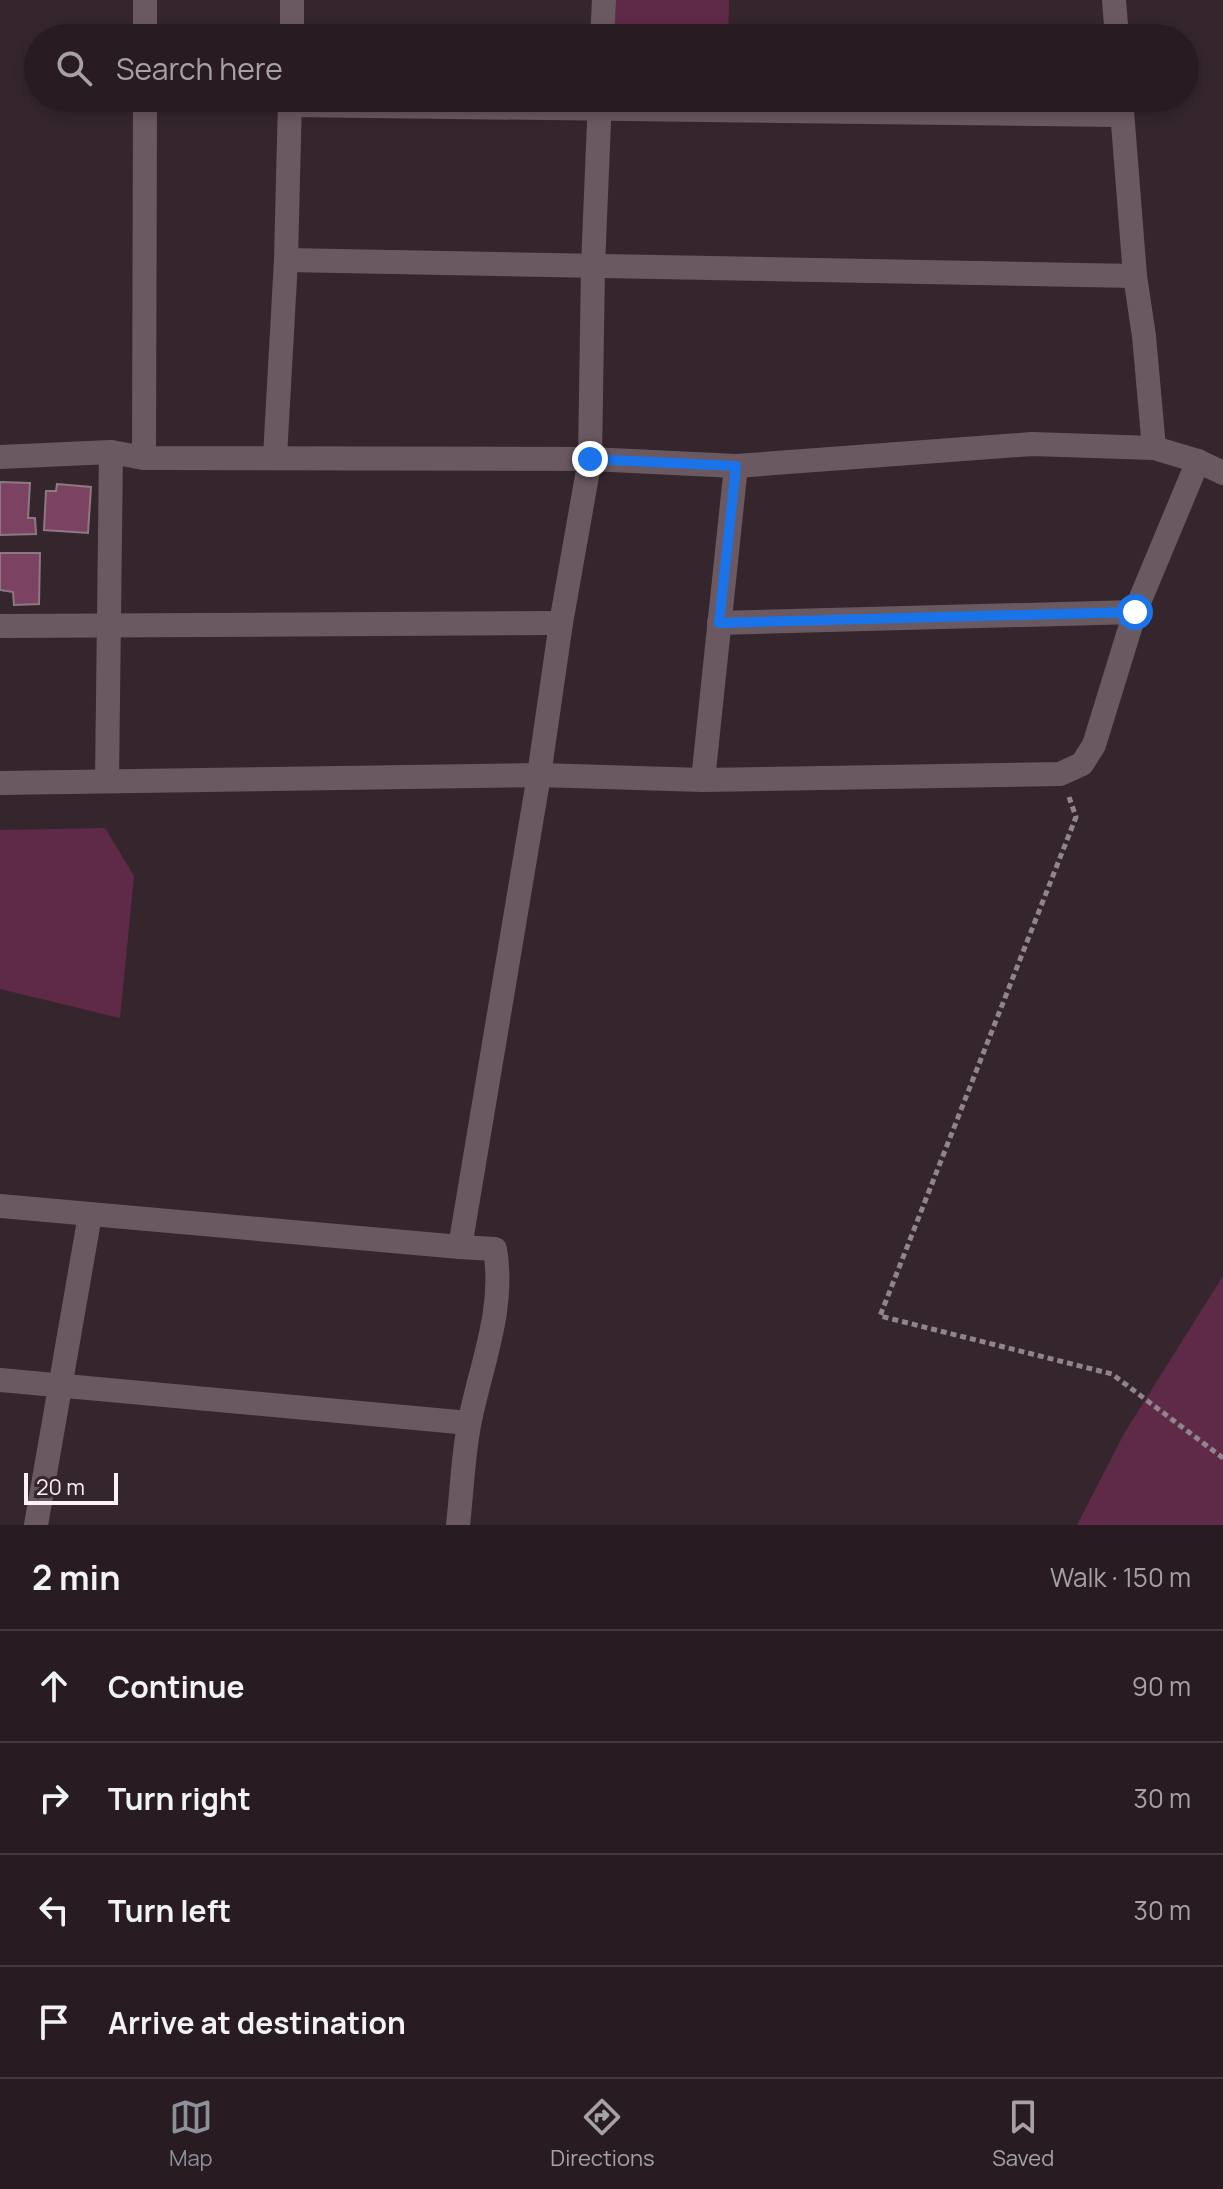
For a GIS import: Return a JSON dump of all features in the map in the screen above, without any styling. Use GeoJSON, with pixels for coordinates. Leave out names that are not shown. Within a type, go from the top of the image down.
{"type":"FeatureCollection","features":[{"type":"Feature","properties":{"kind":"street"},"geometry":{"type":"LineString","coordinates":[[145,0],[145,24]]}},
{"type":"Feature","properties":{"kind":"street"},"geometry":{"type":"LineString","coordinates":[[292,0],[292,24]]}},
{"type":"Feature","properties":{"kind":"street"},"geometry":{"type":"LineString","coordinates":[[603,24],[604,0]]}},
{"type":"Feature","properties":{"kind":"street"},"geometry":{"type":"LineString","coordinates":[[1114,0],[1116,24]]}},
{"type":"Feature","properties":{"kind":"street"},"geometry":{"type":"LineString","coordinates":[[144,458],[145,112]]}},
{"type":"Feature","properties":{"kind":"street"},"geometry":{"type":"LineString","coordinates":[[275,457],[286,260],[290,112]]}},
{"type":"Feature","properties":{"kind":"street"},"geometry":{"type":"LineString","coordinates":[[460,1247],[590,459],[600,112]]}},
{"type":"Feature","properties":{"kind":"street"},"geometry":{"type":"LineString","coordinates":[[1122,112],[1135,276],[1154,448]]}},
{"type":"Feature","properties":{"kind":"street"},"geometry":{"type":"LineString","coordinates":[[286,260],[1135,276]]}},
{"type":"Feature","properties":{"kind":"street"},"geometry":{"type":"LineString","coordinates":[[0,457],[111,452],[144,458],[590,459],[736,466],[1032,444],[1154,448],[1198,461],[1223,473]]}},
{"type":"Feature","properties":{"kind":"street"},"geometry":{"type":"LineString","coordinates":[[107,781],[111,452]]}},
{"type":"Feature","properties":{"kind":"street"},"geometry":{"type":"LineString","coordinates":[[0,783],[539,775],[703,780],[1060,774],[1082,764],[1094,745],[1135,612],[1198,461]]}},
{"type":"Feature","properties":{"kind":"street"},"geometry":{"type":"LineString","coordinates":[[703,780],[736,466]]}},
{"type":"Feature","properties":{"kind":"street"},"geometry":{"type":"LineString","coordinates":[[719,623],[1135,612]]}},
{"type":"Feature","properties":{"kind":"street"},"geometry":{"type":"LineString","coordinates":[[0,626],[561,623]]}},
{"type":"Feature","properties":{"kind":"street"},"geometry":{"type":"LineString","coordinates":[[0,1206],[495,1249],[499,1273],[497,1310],[469,1423],[458,1525]]}},
{"type":"Feature","properties":{"kind":"street"},"geometry":{"type":"LineString","coordinates":[[36,1525],[90,1215]]}},
{"type":"Feature","properties":{"kind":"street"},"geometry":{"type":"LineString","coordinates":[[0,1380],[469,1423]]}},
{"type":"Feature","properties":{"kind":"path"},"geometry":{"type":"LineString","coordinates":[[1060,774],[1076,817],[880,1316],[1112,1374],[1223,1458]]}},
{"type":"Feature","properties":{"kind":"shaded area"},"geometry":{"type":"Polygon","coordinates":[[[611,0],[729,0],[728,24],[610,24],[611,0]]]}},
{"type":"Feature","properties":{"kind":"shaded area"},"geometry":{"type":"Polygon","coordinates":[[[105,828],[134,876],[120,1018],[0,989],[0,830],[105,828]]]}},
{"type":"Feature","properties":{"kind":"shaded area"},"geometry":{"type":"Polygon","coordinates":[[[1223,1276],[1223,1525],[1077,1525],[1125,1432],[1223,1276]]]}},
{"type":"Feature","properties":{"kind":"building"},"geometry":{"type":"Polygon","coordinates":[[[0,482],[30,483],[28,518],[35,518],[36,534],[0,535],[0,482]]]}},
{"type":"Feature","properties":{"kind":"building"},"geometry":{"type":"Polygon","coordinates":[[[57,484],[91,487],[88,533],[44,530],[46,491],[56,491],[57,484]]]}},
{"type":"Feature","properties":{"kind":"building"},"geometry":{"type":"Polygon","coordinates":[[[0,553],[40,553],[39,604],[14,605],[13,592],[0,590],[0,553]]]}},
{"type":"Feature","properties":{"kind":"route"},"geometry":{"type":"LineString","coordinates":[[590,459],[736,466],[719,623],[1135,612]]}}]}
